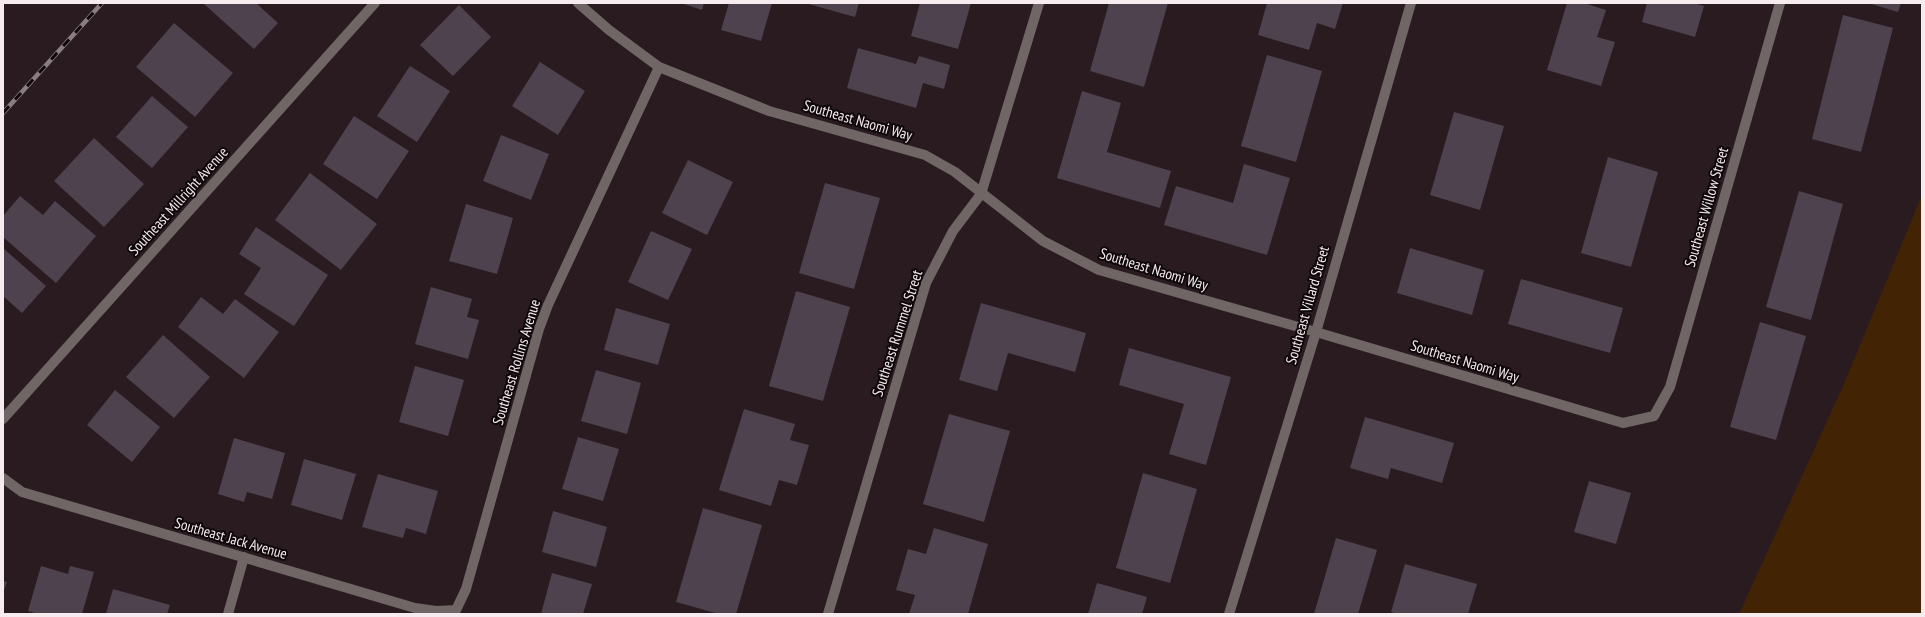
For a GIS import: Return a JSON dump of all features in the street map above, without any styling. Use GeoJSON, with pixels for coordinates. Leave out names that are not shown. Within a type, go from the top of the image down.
{"type":"FeatureCollection","features":[{"type":"Feature","properties":{"kind":"street","name":"Southeast Millright Avenue"},"geometry":{"type":"LineString","coordinates":[[3,419],[375,3]]}},
{"type":"Feature","properties":{"kind":"street","name":"Southeast Naomi Way"},"geometry":{"type":"LineString","coordinates":[[578,3],[610,30],[659,67],[769,111],[925,155],[954,172],[1043,241],[1099,270],[1316,332],[1623,423],[1654,416]]}},
{"type":"Feature","properties":{"kind":"street","name":"Southeast Rummel Street"},"geometry":{"type":"LineString","coordinates":[[828,614],[926,283],[953,231],[981,194],[1039,3]]}},
{"type":"Feature","properties":{"kind":"street","name":"Southeast Villard Street"},"geometry":{"type":"LineString","coordinates":[[1229,614],[1316,332],[1411,3]]}},
{"type":"Feature","properties":{"kind":"street","name":"Southeast Willow Street"},"geometry":{"type":"LineString","coordinates":[[1654,416],[1670,387],[1780,3]]}},
{"type":"Feature","properties":{"kind":"street","name":"Southeast Rollins Avenue"},"geometry":{"type":"LineString","coordinates":[[456,610],[466,589],[472,569],[539,329],[548,305],[659,67]]}},
{"type":"Feature","properties":{"kind":"street","name":"Southeast Jack Avenue"},"geometry":{"type":"LineString","coordinates":[[3,478],[22,492],[415,608],[436,611],[456,610]]}},
{"type":"Feature","properties":{"kind":"street"},"geometry":{"type":"LineString","coordinates":[[228,614],[244,557]]}},
{"type":"Feature","properties":{"kind":"shaded area"},"geometry":{"type":"Polygon","coordinates":[[[1922,195],[1922,614],[1739,614],[1844,384],[1922,195]]]}},
{"type":"Feature","properties":{"kind":"building"},"geometry":{"type":"Polygon","coordinates":[[[203,3],[256,3],[278,23],[254,49],[203,3]]]}},
{"type":"Feature","properties":{"kind":"building"},"geometry":{"type":"Polygon","coordinates":[[[681,3],[704,3],[702,10],[681,3]]]}},
{"type":"Feature","properties":{"kind":"building"},"geometry":{"type":"Polygon","coordinates":[[[729,3],[772,3],[761,41],[721,30],[729,3]]]}},
{"type":"Feature","properties":{"kind":"building"},"geometry":{"type":"Polygon","coordinates":[[[805,3],[859,3],[855,17],[805,3]]]}},
{"type":"Feature","properties":{"kind":"building"},"geometry":{"type":"Polygon","coordinates":[[[920,3],[971,3],[958,49],[911,36],[920,3]]]}},
{"type":"Feature","properties":{"kind":"building"},"geometry":{"type":"Polygon","coordinates":[[[1109,3],[1168,3],[1144,87],[1090,71],[1109,3]]]}},
{"type":"Feature","properties":{"kind":"building"},"geometry":{"type":"Polygon","coordinates":[[[1267,3],[1343,3],[1335,29],[1317,23],[1309,50],[1258,35],[1267,3]]]}},
{"type":"Feature","properties":{"kind":"building"},"geometry":{"type":"Polygon","coordinates":[[[1567,3],[1584,3],[1606,10],[1597,37],[1615,42],[1601,86],[1547,70],[1567,3]]]}},
{"type":"Feature","properties":{"kind":"building"},"geometry":{"type":"Polygon","coordinates":[[[1647,3],[1694,3],[1704,6],[1695,37],[1642,22],[1647,3]]]}},
{"type":"Feature","properties":{"kind":"building"},"geometry":{"type":"Polygon","coordinates":[[[1868,3],[1901,3],[1898,12],[1868,3]]]}},
{"type":"Feature","properties":{"kind":"building"},"geometry":{"type":"Polygon","coordinates":[[[459,5],[491,37],[453,76],[420,45],[459,5]]]}},
{"type":"Feature","properties":{"kind":"building"},"geometry":{"type":"Polygon","coordinates":[[[1843,15],[1893,28],[1861,152],[1812,139],[1843,15]]]}},
{"type":"Feature","properties":{"kind":"building"},"geometry":{"type":"Polygon","coordinates":[[[174,23],[233,73],[195,117],[136,67],[174,23]]]}},
{"type":"Feature","properties":{"kind":"building"},"geometry":{"type":"Polygon","coordinates":[[[858,48],[916,64],[919,56],[950,65],[944,89],[923,83],[916,108],[847,88],[858,48]]]}},
{"type":"Feature","properties":{"kind":"building"},"geometry":{"type":"Polygon","coordinates":[[[1267,55],[1322,71],[1296,162],[1241,146],[1267,55]]]}},
{"type":"Feature","properties":{"kind":"building"},"geometry":{"type":"Polygon","coordinates":[[[540,62],[585,91],[558,135],[512,106],[540,62]]]}},
{"type":"Feature","properties":{"kind":"building"},"geometry":{"type":"Polygon","coordinates":[[[410,66],[450,91],[417,142],[377,116],[410,66]]]}},
{"type":"Feature","properties":{"kind":"building"},"geometry":{"type":"Polygon","coordinates":[[[1082,91],[1121,103],[1107,152],[1171,171],[1160,208],[1057,178],[1082,91]]]}},
{"type":"Feature","properties":{"kind":"building"},"geometry":{"type":"Polygon","coordinates":[[[152,96],[188,127],[152,168],[116,137],[152,96]]]}},
{"type":"Feature","properties":{"kind":"building"},"geometry":{"type":"Polygon","coordinates":[[[1454,112],[1504,126],[1480,210],[1430,195],[1454,112]]]}},
{"type":"Feature","properties":{"kind":"building"},"geometry":{"type":"Polygon","coordinates":[[[354,116],[409,151],[377,199],[323,164],[354,116]]]}},
{"type":"Feature","properties":{"kind":"building"},"geometry":{"type":"Polygon","coordinates":[[[501,135],[549,154],[531,200],[483,181],[501,135]]]}},
{"type":"Feature","properties":{"kind":"building"},"geometry":{"type":"Polygon","coordinates":[[[94,138],[144,184],[104,227],[54,181],[94,138]]]}},
{"type":"Feature","properties":{"kind":"building"},"geometry":{"type":"Polygon","coordinates":[[[1608,157],[1658,172],[1631,267],[1581,253],[1608,157]]]}},
{"type":"Feature","properties":{"kind":"building"},"geometry":{"type":"Polygon","coordinates":[[[688,160],[733,182],[707,235],[662,213],[688,160]]]}},
{"type":"Feature","properties":{"kind":"building"},"geometry":{"type":"Polygon","coordinates":[[[1244,164],[1290,178],[1267,255],[1164,225],[1176,186],[1233,203],[1244,164]]]}},
{"type":"Feature","properties":{"kind":"building"},"geometry":{"type":"Polygon","coordinates":[[[310,173],[377,224],[341,270],[275,220],[310,173]]]}},
{"type":"Feature","properties":{"kind":"building"},"geometry":{"type":"Polygon","coordinates":[[[825,183],[880,198],[854,289],[799,273],[825,183]]]}},
{"type":"Feature","properties":{"kind":"building"},"geometry":{"type":"Polygon","coordinates":[[[1799,191],[1843,204],[1811,320],[1766,307],[1799,191]]]}},
{"type":"Feature","properties":{"kind":"building"},"geometry":{"type":"Polygon","coordinates":[[[20,196],[43,215],[55,201],[96,236],[56,283],[3,237],[3,216],[20,196]]]}},
{"type":"Feature","properties":{"kind":"building"},"geometry":{"type":"Polygon","coordinates":[[[466,204],[513,218],[497,274],[449,261],[466,204]]]}},
{"type":"Feature","properties":{"kind":"building"},"geometry":{"type":"Polygon","coordinates":[[[256,227],[328,275],[294,326],[244,294],[261,268],[239,254],[256,227]]]}},
{"type":"Feature","properties":{"kind":"building"},"geometry":{"type":"Polygon","coordinates":[[[651,231],[692,249],[668,300],[628,282],[651,231]]]}},
{"type":"Feature","properties":{"kind":"building"},"geometry":{"type":"Polygon","coordinates":[[[3,248],[46,286],[22,313],[3,296],[3,248]]]}},
{"type":"Feature","properties":{"kind":"building"},"geometry":{"type":"Polygon","coordinates":[[[1410,248],[1484,270],[1472,315],[1397,293],[1410,248]]]}},
{"type":"Feature","properties":{"kind":"building"},"geometry":{"type":"Polygon","coordinates":[[[1521,279],[1623,308],[1610,353],[1508,324],[1521,279]]]}},
{"type":"Feature","properties":{"kind":"building"},"geometry":{"type":"Polygon","coordinates":[[[431,287],[472,299],[467,317],[479,320],[468,359],[415,344],[431,287]]]}},
{"type":"Feature","properties":{"kind":"building"},"geometry":{"type":"Polygon","coordinates":[[[796,291],[850,307],[823,401],[769,386],[796,291]]]}},
{"type":"Feature","properties":{"kind":"building"},"geometry":{"type":"Polygon","coordinates":[[[201,297],[223,314],[235,299],[279,332],[244,378],[178,327],[201,297]]]}},
{"type":"Feature","properties":{"kind":"building"},"geometry":{"type":"Polygon","coordinates":[[[981,303],[1086,333],[1075,372],[1008,353],[997,391],[959,380],[981,303]]]}},
{"type":"Feature","properties":{"kind":"building"},"geometry":{"type":"Polygon","coordinates":[[[616,308],[670,324],[658,365],[604,350],[616,308]]]}},
{"type":"Feature","properties":{"kind":"building"},"geometry":{"type":"Polygon","coordinates":[[[1760,322],[1806,336],[1776,440],[1730,427],[1760,322]]]}},
{"type":"Feature","properties":{"kind":"building"},"geometry":{"type":"Polygon","coordinates":[[[163,335],[210,377],[174,418],[126,377],[163,335]]]}},
{"type":"Feature","properties":{"kind":"building"},"geometry":{"type":"Polygon","coordinates":[[[1129,348],[1231,377],[1206,465],[1169,454],[1184,404],[1119,385],[1129,348]]]}},
{"type":"Feature","properties":{"kind":"building"},"geometry":{"type":"Polygon","coordinates":[[[415,366],[464,380],[448,436],[399,422],[415,366]]]}},
{"type":"Feature","properties":{"kind":"building"},"geometry":{"type":"Polygon","coordinates":[[[596,370],[641,383],[627,434],[581,421],[596,370]]]}},
{"type":"Feature","properties":{"kind":"building"},"geometry":{"type":"Polygon","coordinates":[[[115,390],[160,427],[132,462],[87,425],[115,390]]]}},
{"type":"Feature","properties":{"kind":"building"},"geometry":{"type":"Polygon","coordinates":[[[744,409],[795,424],[790,440],[809,445],[797,485],[779,480],[771,506],[719,490],[744,409]]]}},
{"type":"Feature","properties":{"kind":"building"},"geometry":{"type":"Polygon","coordinates":[[[949,414],[1010,431],[984,522],[923,504],[949,414]]]}},
{"type":"Feature","properties":{"kind":"building"},"geometry":{"type":"Polygon","coordinates":[[[1365,417],[1454,443],[1442,483],[1391,468],[1388,479],[1350,468],[1365,417]]]}},
{"type":"Feature","properties":{"kind":"building"},"geometry":{"type":"Polygon","coordinates":[[[578,437],[619,449],[603,501],[562,489],[578,437]]]}},
{"type":"Feature","properties":{"kind":"building"},"geometry":{"type":"Polygon","coordinates":[[[234,438],[285,453],[272,499],[247,492],[244,502],[218,494],[234,438]]]}},
{"type":"Feature","properties":{"kind":"building"},"geometry":{"type":"Polygon","coordinates":[[[304,459],[356,474],[342,520],[291,505],[304,459]]]}},
{"type":"Feature","properties":{"kind":"building"},"geometry":{"type":"Polygon","coordinates":[[[1143,473],[1197,489],[1170,583],[1116,568],[1143,473]]]}},
{"type":"Feature","properties":{"kind":"building"},"geometry":{"type":"Polygon","coordinates":[[[378,474],[438,491],[426,534],[406,528],[403,538],[362,527],[378,474]]]}},
{"type":"Feature","properties":{"kind":"building"},"geometry":{"type":"Polygon","coordinates":[[[1589,481],[1631,493],[1616,544],[1574,532],[1589,481]]]}},
{"type":"Feature","properties":{"kind":"building"},"geometry":{"type":"Polygon","coordinates":[[[703,508],[762,525],[736,614],[719,614],[676,602],[703,508]]]}},
{"type":"Feature","properties":{"kind":"building"},"geometry":{"type":"Polygon","coordinates":[[[553,511],[607,527],[596,567],[542,552],[553,511]]]}},
{"type":"Feature","properties":{"kind":"building"},"geometry":{"type":"Polygon","coordinates":[[[934,528],[988,544],[968,614],[909,614],[915,595],[896,590],[908,549],[926,554],[934,528]]]}},
{"type":"Feature","properties":{"kind":"building"},"geometry":{"type":"Polygon","coordinates":[[[1336,538],[1377,550],[1358,614],[1314,614],[1336,538]]]}},
{"type":"Feature","properties":{"kind":"building"},"geometry":{"type":"Polygon","coordinates":[[[1405,564],[1477,584],[1468,614],[1398,614],[1391,612],[1405,564]]]}},
{"type":"Feature","properties":{"kind":"building"},"geometry":{"type":"Polygon","coordinates":[[[41,566],[68,574],[70,566],[94,572],[82,614],[38,614],[28,611],[41,566]]]}},
{"type":"Feature","properties":{"kind":"building"},"geometry":{"type":"Polygon","coordinates":[[[552,573],[592,584],[583,614],[541,614],[552,573]]]}},
{"type":"Feature","properties":{"kind":"building"},"geometry":{"type":"Polygon","coordinates":[[[3,581],[7,582],[3,593],[3,581]]]}},
{"type":"Feature","properties":{"kind":"building"},"geometry":{"type":"Polygon","coordinates":[[[1097,583],[1147,597],[1142,614],[1088,614],[1097,583]]]}},
{"type":"Feature","properties":{"kind":"building"},"geometry":{"type":"Polygon","coordinates":[[[113,589],[170,605],[167,614],[106,614],[113,589]]]}},
{"type":"Feature","properties":{"kind":"railway"},"geometry":{"type":"LineString","coordinates":[[3,113],[102,3]]}}]}
